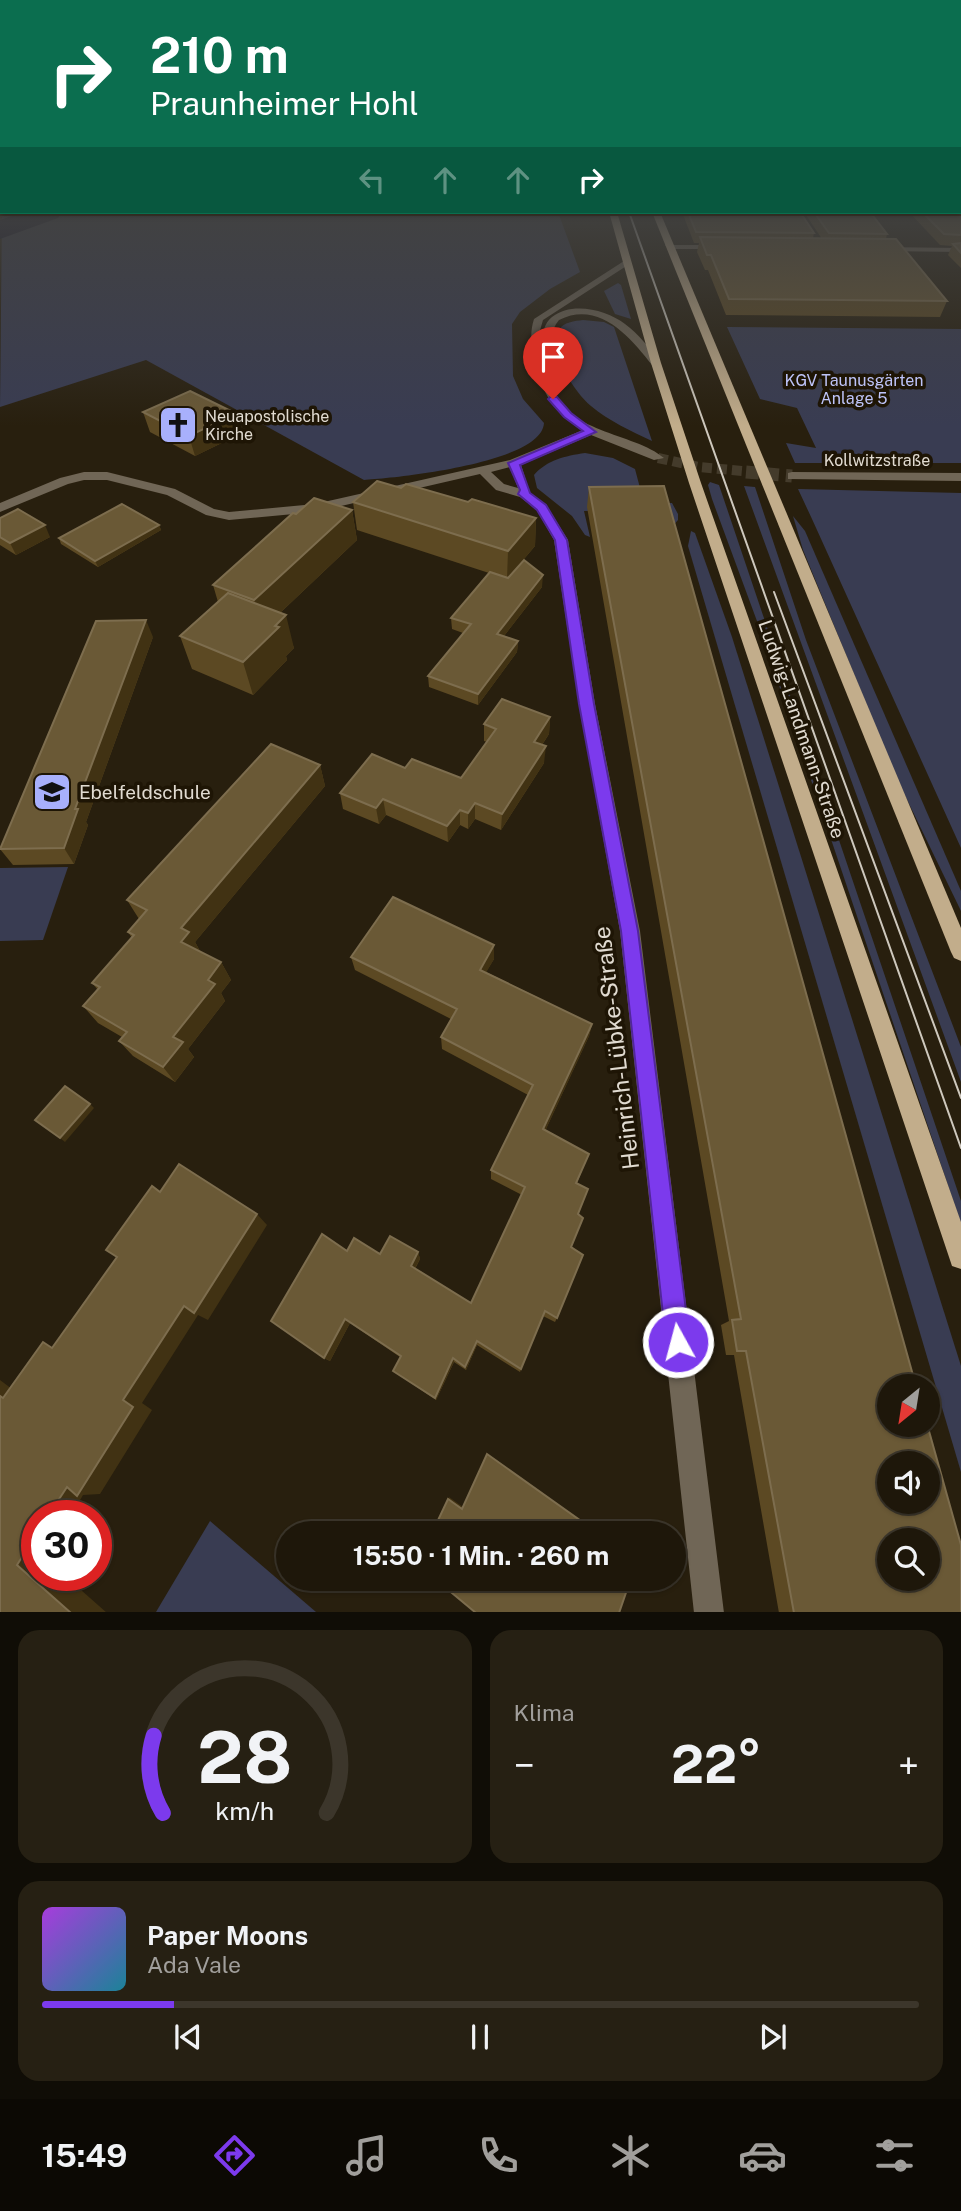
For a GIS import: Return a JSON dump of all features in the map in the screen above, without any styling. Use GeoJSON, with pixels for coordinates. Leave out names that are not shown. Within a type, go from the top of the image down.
{"type":"FeatureCollection","features":[{"type":"Feature","properties":{"kind":"main road","name":"Ludwig-Landmann-Straße"},"geometry":{"type":"LineString","coordinates":[[631,275],[695,483],[961,1256]]}},
{"type":"Feature","properties":{"kind":"main road"},"geometry":{"type":"LineString","coordinates":[[680,275],[961,952]]}},
{"type":"Feature","properties":{"kind":"street"},"geometry":{"type":"LineString","coordinates":[[608,275],[538,319],[534,334],[546,387],[567,415],[591,432],[621,446],[658,458]]}},
{"type":"Feature","properties":{"kind":"street"},"geometry":{"type":"LineString","coordinates":[[541,363],[552,322],[560,316],[590,312],[608,315],[625,328],[656,363]]}},
{"type":"Feature","properties":{"kind":"street"},"geometry":{"type":"LineString","coordinates":[[0,508],[64,481],[84,476],[107,476],[171,492],[210,512],[229,516],[315,508],[514,463],[591,432]]}},
{"type":"Feature","properties":{"kind":"street","name":"Heinrich-Lübke-Straße"},"geometry":{"type":"LineString","coordinates":[[514,463],[525,490],[524,494]]}},
{"type":"Feature","properties":{"kind":"street","name":"Heinrich-Lübke-Straße"},"geometry":{"type":"LineString","coordinates":[[482,470],[486,477],[500,486],[524,494],[542,508],[561,540],[587,704],[629,931],[709,1612]]}},
{"type":"Feature","properties":{"kind":"street","name":"Kollwitzstraße"},"geometry":{"type":"LineString","coordinates":[[792,476],[961,477]]}},
{"type":"Feature","properties":{"kind":"green space"},"geometry":{"type":"Polygon","coordinates":[[[1,275],[574,275],[550,289],[520,312],[512,324],[513,376],[523,399],[544,423],[537,437],[520,448],[466,466],[364,480],[146,360],[0,407],[1,275]]]}},
{"type":"Feature","properties":{"kind":"green space"},"geometry":{"type":"Polygon","coordinates":[[[618,283],[621,285],[631,319],[615,314],[604,291],[618,283]]]}},
{"type":"Feature","properties":{"kind":"green space"},"geometry":{"type":"Polygon","coordinates":[[[573,321],[604,322],[614,327],[652,441],[591,406],[564,371],[557,349],[559,330],[573,321]]]}},
{"type":"Feature","properties":{"kind":"green space","name":"KGV Taunusgärten Anlage 5"},"geometry":{"type":"Polygon","coordinates":[[[727,327],[961,329],[961,463],[795,463],[786,443],[816,448],[797,408],[760,399],[727,327]]]}},
{"type":"Feature","properties":{"kind":"green space"},"geometry":{"type":"Polygon","coordinates":[[[585,453],[613,458],[635,469],[644,503],[672,503],[678,520],[670,529],[653,510],[584,511],[590,537],[585,535],[572,516],[537,488],[534,475],[557,460],[585,453]]]}},
{"type":"Feature","properties":{"kind":"green space"},"geometry":{"type":"Polygon","coordinates":[[[710,482],[719,485],[961,1201],[961,1224],[761,632],[712,499],[708,485],[710,482]]]}},
{"type":"Feature","properties":{"kind":"green space"},"geometry":{"type":"Polygon","coordinates":[[[744,486],[755,487],[806,640],[961,1047],[961,1082],[744,486]]]}},
{"type":"Feature","properties":{"kind":"green space"},"geometry":{"type":"Polygon","coordinates":[[[798,489],[961,493],[961,848],[812,519],[798,489]]]}},
{"type":"Feature","properties":{"kind":"green space"},"geometry":{"type":"Polygon","coordinates":[[[793,516],[805,531],[961,891],[961,911],[897,779],[803,550],[793,516]]]}},
{"type":"Feature","properties":{"kind":"green space"},"geometry":{"type":"Polygon","coordinates":[[[691,531],[695,533],[732,637],[961,1366],[961,1472],[940,1401],[940,1374],[932,1374],[688,546],[691,531]]]}},
{"type":"Feature","properties":{"kind":"green space"},"geometry":{"type":"Polygon","coordinates":[[[68,867],[43,940],[0,941],[0,868],[68,867]]]}},
{"type":"Feature","properties":{"kind":"green space"},"geometry":{"type":"Polygon","coordinates":[[[210,1521],[276,1578],[276,1591],[292,1591],[316,1612],[156,1612],[210,1521]]]}},
{"type":"Feature","properties":{"kind":"building"},"geometry":{"type":"Polygon","coordinates":[[[719,275],[926,275],[947,301],[729,299],[719,275]]]}},
{"type":"Feature","properties":{"kind":"building"},"geometry":{"type":"Polygon","coordinates":[[[190,391],[231,411],[224,417],[227,418],[189,436],[143,412],[190,391]]]}},
{"type":"Feature","properties":{"kind":"building"},"geometry":{"type":"Polygon","coordinates":[[[377,481],[401,488],[406,484],[468,502],[472,499],[536,518],[508,551],[353,502],[377,481]]]}},
{"type":"Feature","properties":{"kind":"building"},"geometry":{"type":"Polygon","coordinates":[[[664,486],[913,1374],[877,1374],[877,1437],[931,1437],[935,1451],[877,1451],[877,1514],[940,1514],[940,1470],[961,1545],[961,1612],[794,1612],[746,1351],[737,1351],[732,1320],[741,1319],[589,487],[664,486]]]}},
{"type":"Feature","properties":{"kind":"building"},"geometry":{"type":"Polygon","coordinates":[[[314,498],[352,510],[254,600],[213,585],[293,513],[296,514],[314,498]]]}},
{"type":"Feature","properties":{"kind":"building"},"geometry":{"type":"Polygon","coordinates":[[[122,504],[159,525],[95,561],[59,538],[122,504]]]}},
{"type":"Feature","properties":{"kind":"building"},"geometry":{"type":"Polygon","coordinates":[[[18,509],[45,525],[10,543],[0,537],[0,518],[18,509]]]}},
{"type":"Feature","properties":{"kind":"building"},"geometry":{"type":"Polygon","coordinates":[[[524,560],[543,575],[497,634],[518,641],[478,694],[428,676],[471,624],[451,618],[490,572],[508,578],[524,560]]]}},
{"type":"Feature","properties":{"kind":"building"},"geometry":{"type":"Polygon","coordinates":[[[228,593],[286,615],[275,626],[279,627],[243,662],[180,636],[228,593]]]}},
{"type":"Feature","properties":{"kind":"building"},"geometry":{"type":"Polygon","coordinates":[[[146,620],[75,809],[78,809],[64,848],[0,849],[96,621],[146,620]]]}},
{"type":"Feature","properties":{"kind":"building"},"geometry":{"type":"Polygon","coordinates":[[[502,699],[550,717],[534,742],[546,746],[502,814],[475,803],[468,813],[460,810],[447,826],[383,799],[376,808],[340,793],[372,754],[405,768],[412,759],[461,778],[496,729],[484,724],[502,699]]]}},
{"type":"Feature","properties":{"kind":"building"},"geometry":{"type":"Polygon","coordinates":[[[271,744],[320,765],[181,928],[189,932],[181,942],[221,962],[208,980],[215,984],[173,1037],[183,1042],[163,1067],[119,1041],[127,1032],[83,1006],[100,987],[92,983],[134,935],[128,932],[147,910],[127,900],[271,744]]]}},
{"type":"Feature","properties":{"kind":"building"},"geometry":{"type":"Polygon","coordinates":[[[393,897],[494,945],[480,970],[592,1024],[543,1129],[589,1154],[576,1183],[588,1189],[578,1214],[583,1218],[571,1247],[583,1255],[557,1318],[545,1311],[521,1369],[477,1341],[465,1367],[453,1358],[435,1398],[393,1371],[401,1356],[345,1319],[324,1358],[271,1321],[322,1234],[347,1251],[354,1238],[380,1254],[390,1236],[418,1252],[411,1266],[471,1303],[525,1187],[491,1170],[533,1085],[441,1037],[457,1009],[351,957],[393,897]]]}},
{"type":"Feature","properties":{"kind":"building"},"geometry":{"type":"Polygon","coordinates":[[[65,1086],[90,1104],[60,1138],[35,1120],[65,1086]]]}},
{"type":"Feature","properties":{"kind":"building"},"geometry":{"type":"Polygon","coordinates":[[[179,1164],[257,1214],[194,1313],[184,1306],[123,1400],[133,1407],[77,1496],[67,1487],[58,1500],[21,1500],[21,1559],[17,1565],[21,1569],[21,1591],[46,1591],[70,1612],[0,1612],[0,1396],[3,1398],[43,1342],[52,1348],[117,1257],[106,1250],[152,1186],[160,1192],[179,1164]]]}},
{"type":"Feature","properties":{"kind":"building"},"geometry":{"type":"Polygon","coordinates":[[[487,1454],[581,1521],[438,1521],[448,1499],[462,1509],[487,1454]]]}},
{"type":"Feature","properties":{"kind":"building"},"geometry":{"type":"Polygon","coordinates":[[[450,1591],[627,1591],[619,1612],[475,1612],[450,1591]]]}},
{"type":"Feature","properties":{"kind":"tunnel"},"geometry":{"type":"LineString","coordinates":[[658,458],[699,467],[764,473]]}},
{"type":"Feature","properties":{"kind":"tunnel"},"geometry":{"type":"LineString","coordinates":[[746,472],[792,476]]}},
{"type":"Feature","properties":{"kind":"tram line"},"geometry":{"type":"LineString","coordinates":[[651,275],[961,1148]]}},
{"type":"Feature","properties":{"kind":"tram line"},"geometry":{"type":"LineString","coordinates":[[774,592],[961,1098]]}},
{"type":"Feature","properties":{"kind":"place","name":"Neuapostolische Kirche"},"geometry":{"type":"Point","coordinates":[178,425]}},
{"type":"Feature","properties":{"kind":"place","name":"Ebelfeldschule"},"geometry":{"type":"Point","coordinates":[52,792]}},
{"type":"Feature","properties":{"kind":"route"},"geometry":{"type":"LineString","coordinates":[[553,399],[567,415],[591,432],[514,463],[525,490],[524,494],[542,508],[561,540],[587,704],[629,931],[678,1342]]}}]}
